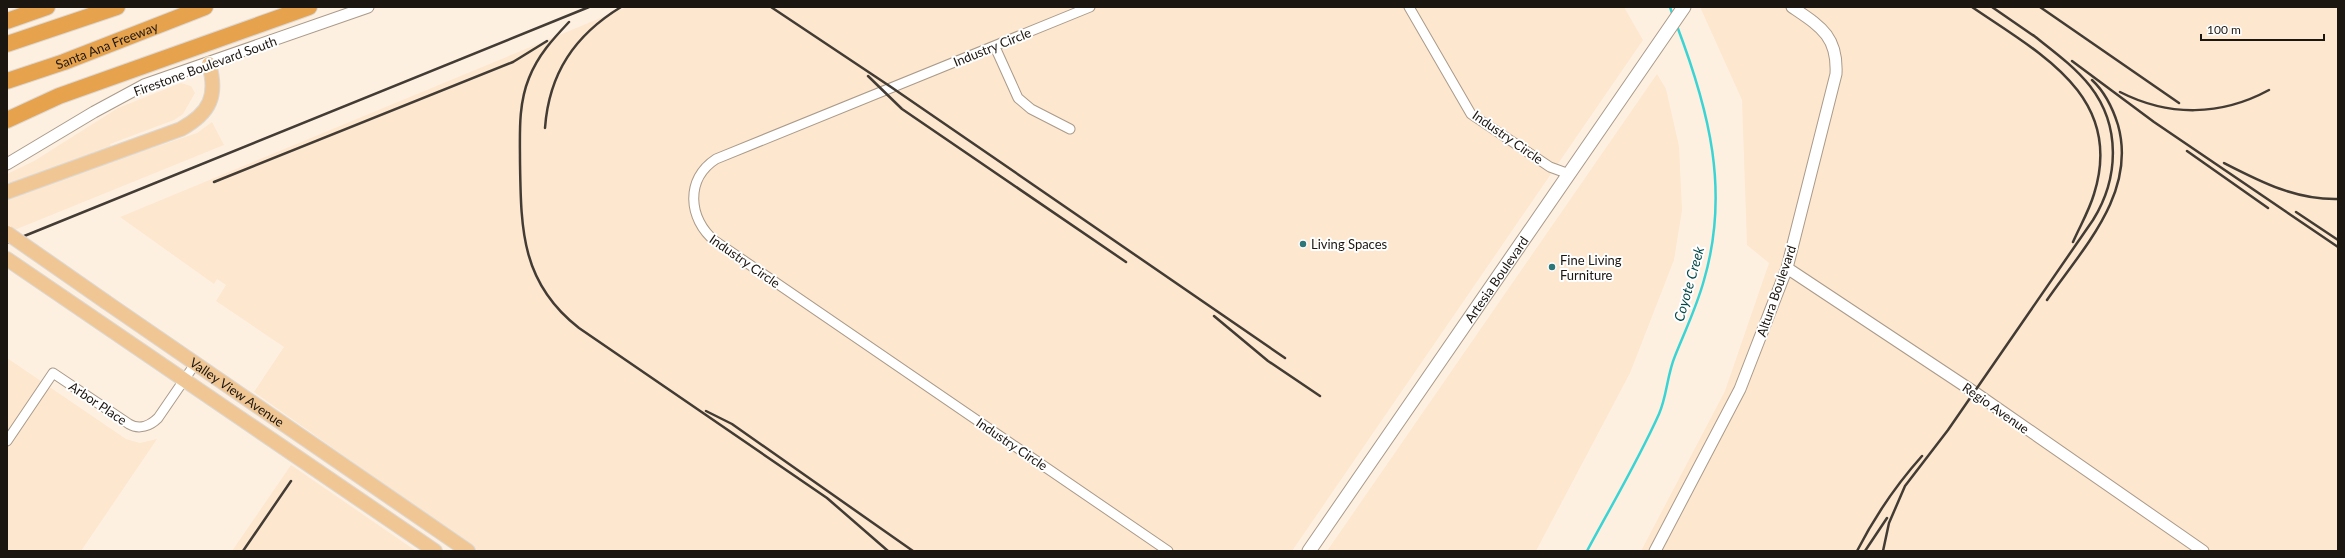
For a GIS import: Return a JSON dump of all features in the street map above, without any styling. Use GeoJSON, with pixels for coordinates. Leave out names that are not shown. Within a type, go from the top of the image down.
{"type":"FeatureCollection","features":[{"type":"Feature","properties":{"kind":"highway"},"geometry":{"type":"LineString","coordinates":[[7,20],[46,7]]}},
{"type":"Feature","properties":{"kind":"highway"},"geometry":{"type":"LineString","coordinates":[[7,44],[117,7]]}},
{"type":"Feature","properties":{"kind":"highway","name":"Santa Ana Freeway"},"geometry":{"type":"LineString","coordinates":[[7,81],[205,7]]}},
{"type":"Feature","properties":{"kind":"highway"},"geometry":{"type":"LineString","coordinates":[[7,120],[59,96],[309,7]]}},
{"type":"Feature","properties":{"kind":"main road","name":"Artesia Boulevard"},"geometry":{"type":"LineString","coordinates":[[1309,551],[1684,7]]}},
{"type":"Feature","properties":{"kind":"main road"},"geometry":{"type":"LineString","coordinates":[[7,192],[113,152],[181,129],[202,115],[210,103],[213,92],[213,82],[209,64]]}},
{"type":"Feature","properties":{"kind":"main road","name":"Valley View Avenue"},"geometry":{"type":"LineString","coordinates":[[7,233],[461,549]]}},
{"type":"Feature","properties":{"kind":"main road","name":"Valley View Avenue"},"geometry":{"type":"LineString","coordinates":[[7,259],[435,551]]}},
{"type":"Feature","properties":{"kind":"street","name":"Firestone Boulevard South"},"geometry":{"type":"LineString","coordinates":[[7,164],[144,85],[209,64],[368,7]]}},
{"type":"Feature","properties":{"kind":"street","name":"Industry Circle"},"geometry":{"type":"LineString","coordinates":[[1090,7],[995,47],[716,159],[702,172],[696,184],[693,201],[694,211],[700,225],[715,241],[1168,551]]}},
{"type":"Feature","properties":{"kind":"street","name":"Industry Circle"},"geometry":{"type":"LineString","coordinates":[[1409,7],[1471,114],[1550,166],[1569,174]]}},
{"type":"Feature","properties":{"kind":"street","name":"Altura Boulevard"},"geometry":{"type":"LineString","coordinates":[[1655,551],[1740,389],[1787,268],[1836,65],[1836,52],[1830,38],[1821,27],[1792,7]]}},
{"type":"Feature","properties":{"kind":"street"},"geometry":{"type":"LineString","coordinates":[[995,47],[1018,98],[1031,109],[1070,129]]}},
{"type":"Feature","properties":{"kind":"street","name":"Regio Avenue"},"geometry":{"type":"LineString","coordinates":[[1787,268],[1974,392],[2204,551]]}},
{"type":"Feature","properties":{"kind":"street","name":"Arbor Place"},"geometry":{"type":"LineString","coordinates":[[7,441],[53,373],[129,424],[137,427],[146,426],[155,421],[195,364]]}},
{"type":"Feature","properties":{"kind":"shaded area"},"geometry":{"type":"Polygon","coordinates":[[[627,7],[1624,7],[1643,40],[1292,551],[478,551],[254,392],[284,347],[216,301],[226,285],[217,279],[214,284],[120,217],[627,7]]]}},
{"type":"Feature","properties":{"kind":"shaded area"},"geometry":{"type":"Polygon","coordinates":[[[1702,7],[2338,7],[2338,551],[1641,551],[1725,391],[1769,263],[1747,245],[1742,100],[1701,9],[1702,7]]]}},
{"type":"Feature","properties":{"kind":"shaded area"},"geometry":{"type":"Polygon","coordinates":[[[1657,74],[1666,89],[1679,146],[1682,210],[1674,260],[1630,373],[1536,551],[1327,551],[1657,74]]]}},
{"type":"Feature","properties":{"kind":"shaded area"},"geometry":{"type":"Polygon","coordinates":[[[181,83],[191,86],[195,93],[183,114],[174,120],[110,144],[116,160],[197,133],[212,122],[224,145],[7,233],[7,174],[34,161],[118,108],[181,83]]]}},
{"type":"Feature","properties":{"kind":"shaded area"},"geometry":{"type":"Polygon","coordinates":[[[7,358],[126,439],[140,443],[157,439],[81,551],[7,551],[7,358]]]}},
{"type":"Feature","properties":{"kind":"shaded area"},"geometry":{"type":"Polygon","coordinates":[[[291,465],[416,551],[232,551],[291,465]]]}},
{"type":"Feature","properties":{"kind":"waterway","name":"Coyote Creek"},"geometry":{"type":"LineString","coordinates":[[1670,7],[1673,16]]}},
{"type":"Feature","properties":{"kind":"waterway","name":"Coyote Creek"},"geometry":{"type":"LineString","coordinates":[[1587,551],[1651,432],[1662,407],[1672,363],[1701,290],[1712,247],[1715,215],[1715,183],[1712,151],[1698,89],[1677,26]]}},
{"type":"Feature","properties":{"kind":"railway"},"geometry":{"type":"LineString","coordinates":[[7,243],[589,7]]}},
{"type":"Feature","properties":{"kind":"railway"},"geometry":{"type":"LineString","coordinates":[[545,128],[552,90],[567,57],[590,30],[621,7]]}},
{"type":"Feature","properties":{"kind":"railway"},"geometry":{"type":"LineString","coordinates":[[771,7],[891,87],[1285,358]]}},
{"type":"Feature","properties":{"kind":"railway"},"geometry":{"type":"LineString","coordinates":[[1972,7],[2024,42],[2048,61],[2070,81],[2087,104],[2097,130],[2100,160],[2094,194],[2073,242]]}},
{"type":"Feature","properties":{"kind":"railway"},"geometry":{"type":"LineString","coordinates":[[1992,7],[2037,38]]}},
{"type":"Feature","properties":{"kind":"railway"},"geometry":{"type":"LineString","coordinates":[[2040,7],[2179,103]]}},
{"type":"Feature","properties":{"kind":"railway"},"geometry":{"type":"LineString","coordinates":[[569,22],[546,48],[537,62],[525,88],[520,120],[520,187],[524,232],[528,253],[535,273],[545,292],[560,311],[579,328],[827,498],[888,551]]}},
{"type":"Feature","properties":{"kind":"railway"},"geometry":{"type":"LineString","coordinates":[[1883,551],[1889,523],[1905,486],[1948,430],[2093,220],[2102,204],[2108,187],[2112,170],[2113,152],[2107,118],[2100,102],[2090,86],[2077,72],[2033,35]]}},
{"type":"Feature","properties":{"kind":"railway"},"geometry":{"type":"LineString","coordinates":[[214,182],[513,62],[547,41]]}},
{"type":"Feature","properties":{"kind":"railway"},"geometry":{"type":"LineString","coordinates":[[2072,61],[2154,122],[2338,247]]}},
{"type":"Feature","properties":{"kind":"railway"},"geometry":{"type":"LineString","coordinates":[[868,76],[902,109],[1126,262]]}},
{"type":"Feature","properties":{"kind":"railway"},"geometry":{"type":"LineString","coordinates":[[2047,300],[2090,240],[2103,218],[2113,197],[2120,174],[2122,150],[2118,125],[2108,101],[2092,80]]}},
{"type":"Feature","properties":{"kind":"railway"},"geometry":{"type":"LineString","coordinates":[[2120,92],[2157,106],[2195,110],[2214,109],[2232,105],[2251,99],[2269,90]]}},
{"type":"Feature","properties":{"kind":"railway"},"geometry":{"type":"LineString","coordinates":[[2187,151],[2268,208]]}},
{"type":"Feature","properties":{"kind":"railway"},"geometry":{"type":"LineString","coordinates":[[2224,163],[2265,183],[2293,193],[2323,199],[2338,199]]}},
{"type":"Feature","properties":{"kind":"railway"},"geometry":{"type":"LineString","coordinates":[[2296,212],[2338,240]]}},
{"type":"Feature","properties":{"kind":"railway"},"geometry":{"type":"LineString","coordinates":[[1214,316],[1268,361],[1320,396]]}},
{"type":"Feature","properties":{"kind":"railway"},"geometry":{"type":"LineString","coordinates":[[706,411],[732,424],[913,551]]}},
{"type":"Feature","properties":{"kind":"railway"},"geometry":{"type":"LineString","coordinates":[[1857,551],[1886,501],[1922,456]]}},
{"type":"Feature","properties":{"kind":"railway"},"geometry":{"type":"LineString","coordinates":[[243,551],[291,481]]}},
{"type":"Feature","properties":{"kind":"railway"},"geometry":{"type":"LineString","coordinates":[[1865,551],[1887,518]]}},
{"type":"Feature","properties":{"kind":"place","name":"Living Spaces"},"geometry":{"type":"Point","coordinates":[1303,244]}},
{"type":"Feature","properties":{"kind":"place","name":"Fine Living Furniture"},"geometry":{"type":"Point","coordinates":[1552,267]}}]}
